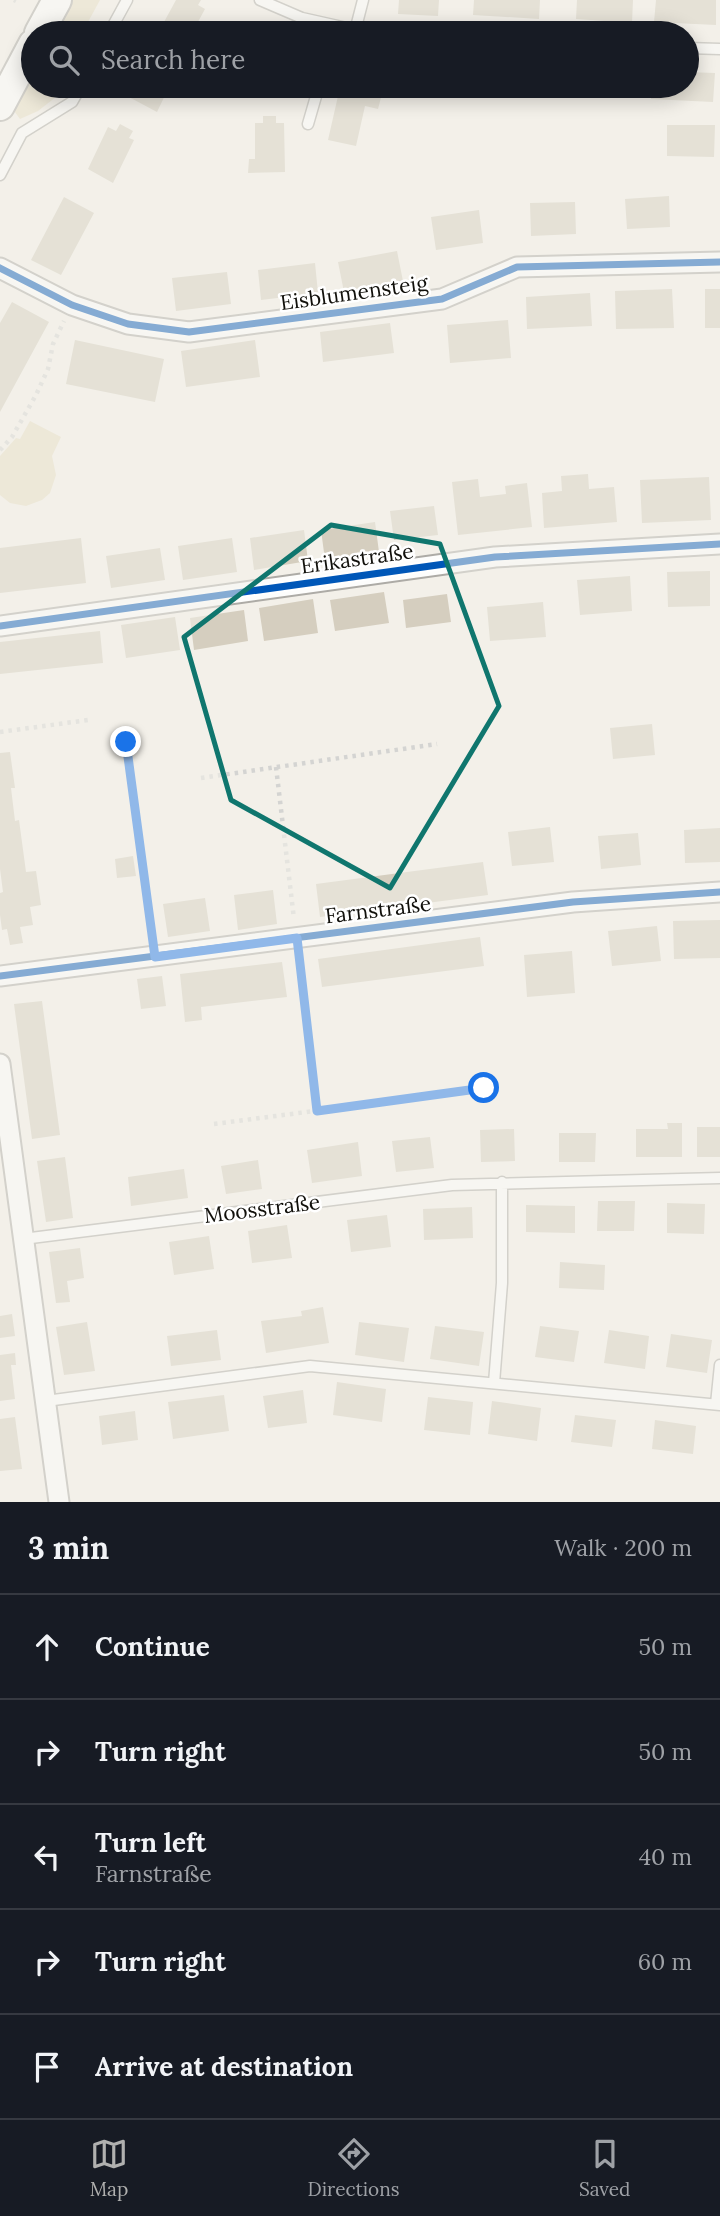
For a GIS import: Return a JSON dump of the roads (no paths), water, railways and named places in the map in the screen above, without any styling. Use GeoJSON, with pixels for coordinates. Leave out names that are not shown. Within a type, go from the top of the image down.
{"type":"FeatureCollection","features":[{"type":"Feature","properties":{"kind":"main road"},"geometry":{"type":"LineString","coordinates":[[46,21],[57,0]]}},
{"type":"Feature","properties":{"kind":"main road"},"geometry":{"type":"LineString","coordinates":[[0,106],[21,67]]}},
{"type":"Feature","properties":{"kind":"street","name":"Eisblumensteig"},"geometry":{"type":"LineString","coordinates":[[0,268],[72,305],[128,324],[189,332],[442,299],[517,267],[720,262]]}},
{"type":"Feature","properties":{"kind":"street","name":"Erikastraße"},"geometry":{"type":"LineString","coordinates":[[0,626],[495,557],[720,544]]}},
{"type":"Feature","properties":{"kind":"street","name":"Farnstraße"},"geometry":{"type":"LineString","coordinates":[[0,976],[573,902],[720,892]]}},
{"type":"Feature","properties":{"kind":"street"},"geometry":{"type":"LineString","coordinates":[[0,1064],[59,1502]]}},
{"type":"Feature","properties":{"kind":"lane"},"geometry":{"type":"LineString","coordinates":[[116,21],[127,0]]}},
{"type":"Feature","properties":{"kind":"lane"},"geometry":{"type":"LineString","coordinates":[[260,0],[310,21]]}},
{"type":"Feature","properties":{"kind":"lane"},"geometry":{"type":"LineString","coordinates":[[358,21],[363,0]]}},
{"type":"Feature","properties":{"kind":"lane"},"geometry":{"type":"LineString","coordinates":[[699,48],[720,49]]}},
{"type":"Feature","properties":{"kind":"lane"},"geometry":{"type":"LineString","coordinates":[[0,175],[22,133],[74,98]]}},
{"type":"Feature","properties":{"kind":"lane"},"geometry":{"type":"LineString","coordinates":[[308,124],[316,98]]}},
{"type":"Feature","properties":{"kind":"lane","name":"Moosstraße"},"geometry":{"type":"LineString","coordinates":[[23,1239],[452,1185],[720,1178]]}},
{"type":"Feature","properties":{"kind":"lane"},"geometry":{"type":"LineString","coordinates":[[494,1383],[502,1283],[502,1182]]}},
{"type":"Feature","properties":{"kind":"lane"},"geometry":{"type":"LineString","coordinates":[[46,1401],[310,1366],[718,1405],[720,1365]]}}]}
